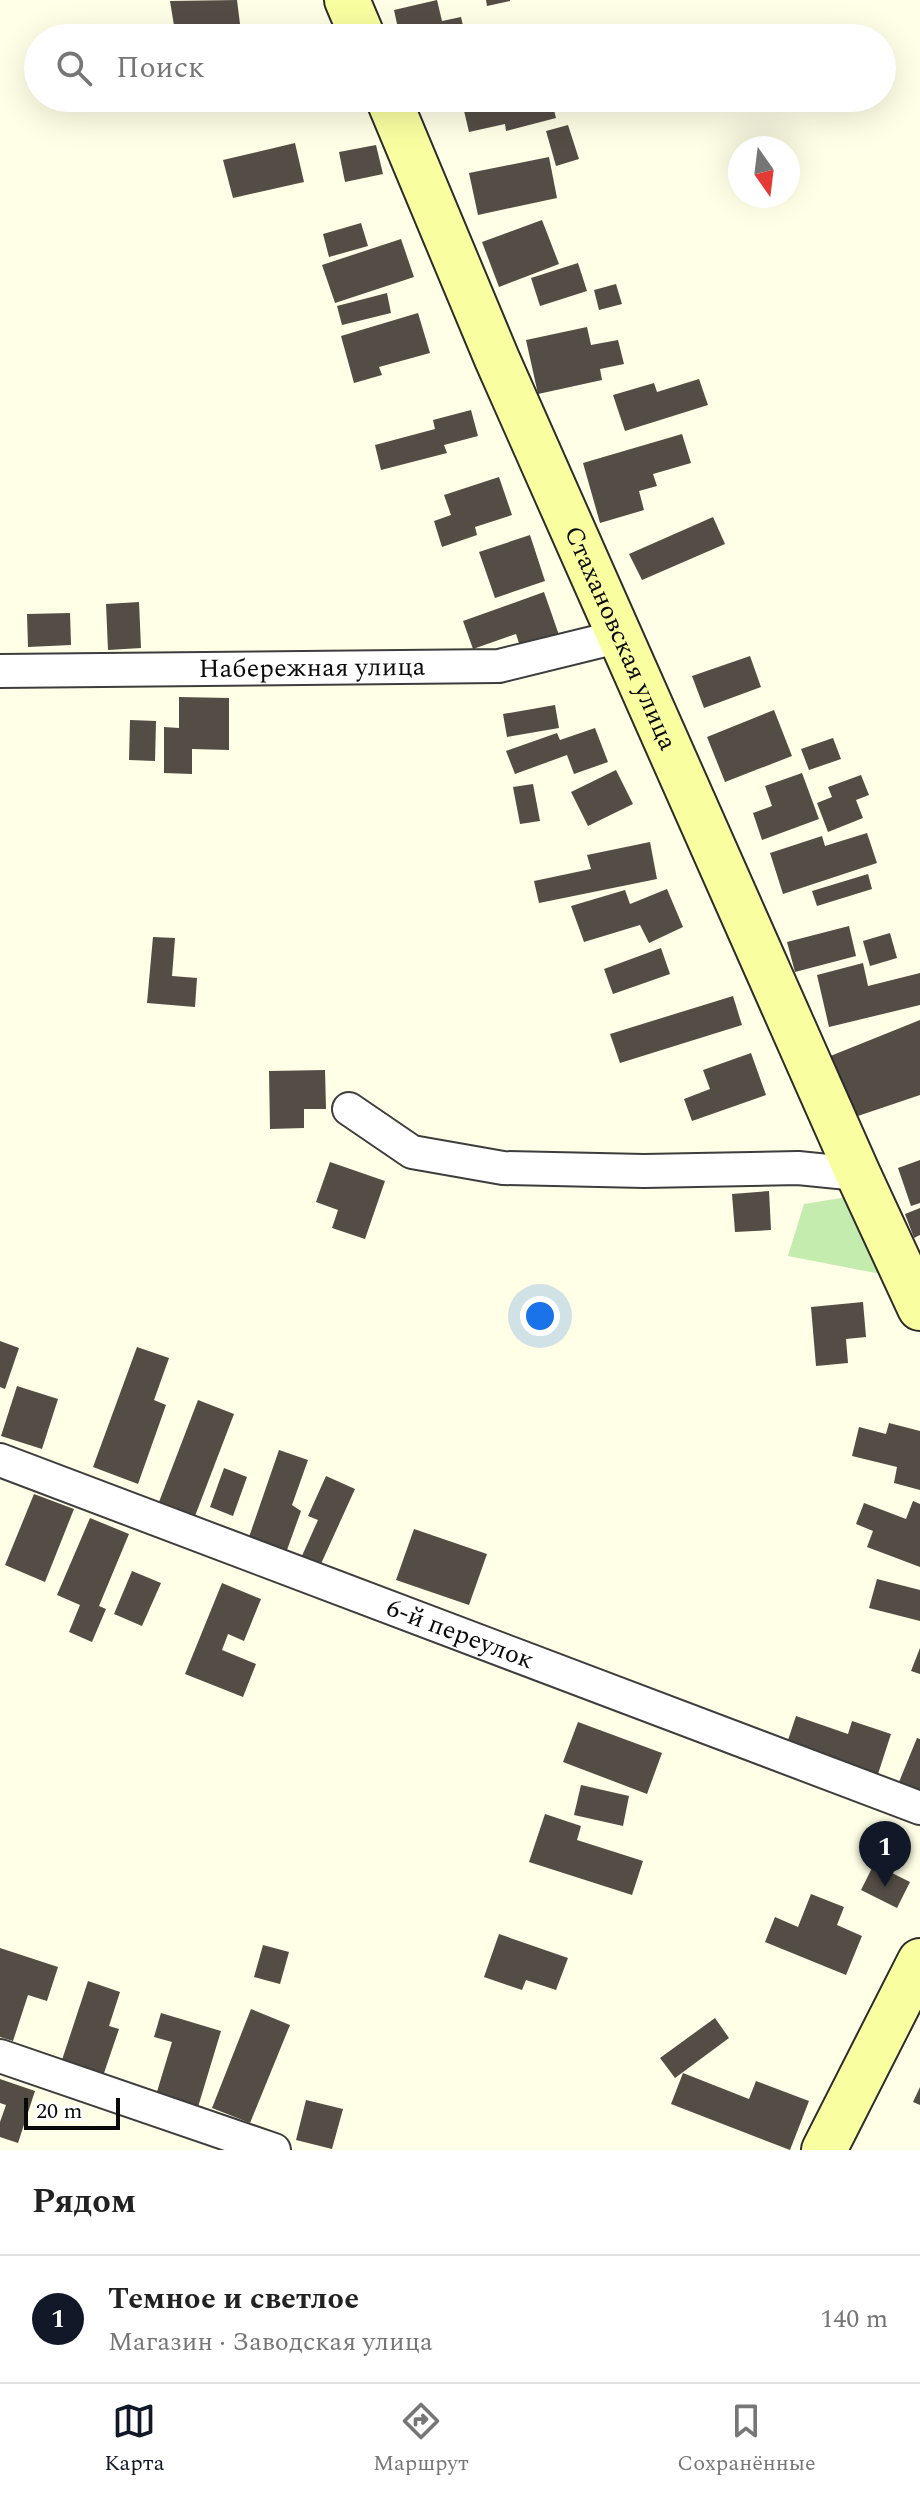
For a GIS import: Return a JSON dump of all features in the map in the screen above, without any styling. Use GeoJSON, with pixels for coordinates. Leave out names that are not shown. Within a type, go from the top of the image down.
{"type":"FeatureCollection","features":[{"type":"Feature","properties":{"kind":"street"},"geometry":{"type":"LineString","coordinates":[[347,0],[357,24]]}},
{"type":"Feature","properties":{"kind":"street","name":"Стахановская улица"},"geometry":{"type":"LineString","coordinates":[[394,112],[497,359],[920,1308]]}},
{"type":"Feature","properties":{"kind":"street","name":"Набережная улица"},"geometry":{"type":"LineString","coordinates":[[0,671],[499,666],[621,636]]}},
{"type":"Feature","properties":{"kind":"street"},"geometry":{"type":"LineString","coordinates":[[349,1109],[412,1152],[503,1168],[644,1171],[798,1168],[858,1174]]}},
{"type":"Feature","properties":{"kind":"street","name":"6-й переулок"},"geometry":{"type":"LineString","coordinates":[[0,1460],[920,1808]]}},
{"type":"Feature","properties":{"kind":"street"},"geometry":{"type":"LineString","coordinates":[[824,2150],[920,1961]]}},
{"type":"Feature","properties":{"kind":"street"},"geometry":{"type":"LineString","coordinates":[[0,2056],[274,2150]]}},
{"type":"Feature","properties":{"kind":"green space"},"geometry":{"type":"Polygon","coordinates":[[[848,1197],[881,1274],[788,1256],[804,1204],[848,1197]]]}},
{"type":"Feature","properties":{"kind":"building"},"geometry":{"type":"Polygon","coordinates":[[[237,0],[240,24],[174,24],[170,1],[237,0]]]}},
{"type":"Feature","properties":{"kind":"building"},"geometry":{"type":"Polygon","coordinates":[[[437,0],[442,21],[461,17],[463,24],[397,24],[394,10],[437,0]]]}},
{"type":"Feature","properties":{"kind":"building"},"geometry":{"type":"Polygon","coordinates":[[[486,0],[510,0],[510,1],[487,6],[486,0]]]}},
{"type":"Feature","properties":{"kind":"building"},"geometry":{"type":"Polygon","coordinates":[[[464,112],[554,112],[556,118],[506,131],[505,124],[469,132],[464,112]]]}},
{"type":"Feature","properties":{"kind":"building"},"geometry":{"type":"Polygon","coordinates":[[[568,125],[579,159],[556,166],[546,131],[568,125]]]}},
{"type":"Feature","properties":{"kind":"building"},"geometry":{"type":"Polygon","coordinates":[[[295,143],[304,182],[233,198],[223,160],[295,143]]]}},
{"type":"Feature","properties":{"kind":"building"},"geometry":{"type":"Polygon","coordinates":[[[376,145],[383,174],[345,182],[339,152],[376,145]]]}},
{"type":"Feature","properties":{"kind":"building"},"geometry":{"type":"Polygon","coordinates":[[[549,157],[557,198],[478,215],[469,173],[549,157]]]}},
{"type":"Feature","properties":{"kind":"building"},"geometry":{"type":"Polygon","coordinates":[[[542,220],[559,264],[499,287],[482,242],[542,220]]]}},
{"type":"Feature","properties":{"kind":"building"},"geometry":{"type":"Polygon","coordinates":[[[361,223],[368,246],[329,257],[323,234],[361,223]]]}},
{"type":"Feature","properties":{"kind":"building"},"geometry":{"type":"Polygon","coordinates":[[[401,239],[414,277],[335,303],[322,265],[401,239]]]}},
{"type":"Feature","properties":{"kind":"building"},"geometry":{"type":"Polygon","coordinates":[[[578,263],[587,291],[540,306],[531,278],[578,263]]]}},
{"type":"Feature","properties":{"kind":"building"},"geometry":{"type":"Polygon","coordinates":[[[616,284],[622,304],[599,310],[594,290],[616,284]]]}},
{"type":"Feature","properties":{"kind":"building"},"geometry":{"type":"Polygon","coordinates":[[[387,293],[391,313],[342,325],[337,306],[387,293]]]}},
{"type":"Feature","properties":{"kind":"building"},"geometry":{"type":"Polygon","coordinates":[[[418,313],[430,353],[379,367],[382,375],[354,383],[341,336],[418,313]]]}},
{"type":"Feature","properties":{"kind":"building"},"geometry":{"type":"Polygon","coordinates":[[[587,327],[591,345],[618,340],[624,364],[600,369],[602,380],[538,394],[526,340],[587,327]]]}},
{"type":"Feature","properties":{"kind":"building"},"geometry":{"type":"Polygon","coordinates":[[[699,379],[708,405],[625,431],[613,395],[654,383],[657,392],[699,379]]]}},
{"type":"Feature","properties":{"kind":"building"},"geometry":{"type":"Polygon","coordinates":[[[471,410],[478,436],[444,445],[447,453],[381,470],[375,445],[435,429],[433,420],[471,410]]]}},
{"type":"Feature","properties":{"kind":"building"},"geometry":{"type":"Polygon","coordinates":[[[682,434],[691,463],[653,474],[657,486],[639,491],[644,510],[600,523],[583,463],[682,434]]]}},
{"type":"Feature","properties":{"kind":"building"},"geometry":{"type":"Polygon","coordinates":[[[499,477],[512,515],[475,527],[477,535],[442,547],[434,521],[451,515],[444,495],[499,477]]]}},
{"type":"Feature","properties":{"kind":"building"},"geometry":{"type":"Polygon","coordinates":[[[713,517],[725,544],[642,580],[629,554],[713,517]]]}},
{"type":"Feature","properties":{"kind":"building"},"geometry":{"type":"Polygon","coordinates":[[[530,535],[545,581],[495,598],[479,552],[530,535]]]}},
{"type":"Feature","properties":{"kind":"building"},"geometry":{"type":"Polygon","coordinates":[[[544,592],[559,635],[521,649],[516,634],[473,649],[463,621],[544,592]]]}},
{"type":"Feature","properties":{"kind":"building"},"geometry":{"type":"Polygon","coordinates":[[[139,602],[141,648],[108,650],[106,604],[139,602]]]}},
{"type":"Feature","properties":{"kind":"building"},"geometry":{"type":"Polygon","coordinates":[[[70,613],[71,645],[28,647],[27,614],[70,613]]]}},
{"type":"Feature","properties":{"kind":"building"},"geometry":{"type":"Polygon","coordinates":[[[750,656],[761,687],[704,708],[692,676],[750,656]]]}},
{"type":"Feature","properties":{"kind":"building"},"geometry":{"type":"Polygon","coordinates":[[[179,697],[229,698],[229,750],[192,749],[192,774],[164,773],[164,727],[179,728],[179,697]]]}},
{"type":"Feature","properties":{"kind":"building"},"geometry":{"type":"Polygon","coordinates":[[[555,705],[559,728],[507,737],[503,714],[555,705]]]}},
{"type":"Feature","properties":{"kind":"building"},"geometry":{"type":"Polygon","coordinates":[[[774,710],[792,756],[725,782],[707,737],[774,710]]]}},
{"type":"Feature","properties":{"kind":"building"},"geometry":{"type":"Polygon","coordinates":[[[130,720],[156,721],[155,761],[129,760],[130,720]]]}},
{"type":"Feature","properties":{"kind":"building"},"geometry":{"type":"Polygon","coordinates":[[[595,728],[608,762],[574,774],[567,755],[515,774],[506,751],[557,733],[560,740],[595,728]]]}},
{"type":"Feature","properties":{"kind":"building"},"geometry":{"type":"Polygon","coordinates":[[[833,738],[841,759],[809,770],[801,749],[833,738]]]}},
{"type":"Feature","properties":{"kind":"building"},"geometry":{"type":"Polygon","coordinates":[[[616,770],[633,804],[588,826],[571,792],[616,770]]]}},
{"type":"Feature","properties":{"kind":"building"},"geometry":{"type":"Polygon","coordinates":[[[802,773],[819,819],[762,840],[753,813],[772,806],[765,786],[802,773]]]}},
{"type":"Feature","properties":{"kind":"building"},"geometry":{"type":"Polygon","coordinates":[[[861,775],[869,795],[856,800],[863,818],[828,832],[817,803],[832,797],[828,787],[861,775]]]}},
{"type":"Feature","properties":{"kind":"building"},"geometry":{"type":"Polygon","coordinates":[[[533,784],[540,821],[520,824],[513,787],[533,784]]]}},
{"type":"Feature","properties":{"kind":"building"},"geometry":{"type":"Polygon","coordinates":[[[867,833],[877,863],[783,894],[770,853],[822,836],[825,846],[867,833]]]}},
{"type":"Feature","properties":{"kind":"building"},"geometry":{"type":"Polygon","coordinates":[[[650,842],[657,879],[539,903],[534,881],[591,869],[587,855],[650,842]]]}},
{"type":"Feature","properties":{"kind":"building"},"geometry":{"type":"Polygon","coordinates":[[[868,874],[872,889],[817,906],[812,891],[868,874]]]}},
{"type":"Feature","properties":{"kind":"building"},"geometry":{"type":"Polygon","coordinates":[[[667,889],[683,927],[649,943],[640,925],[584,942],[571,906],[625,890],[630,904],[667,889]]]}},
{"type":"Feature","properties":{"kind":"building"},"geometry":{"type":"Polygon","coordinates":[[[849,926],[856,956],[795,972],[787,942],[849,926]]]}},
{"type":"Feature","properties":{"kind":"building"},"geometry":{"type":"Polygon","coordinates":[[[890,933],[897,958],[870,966],[863,941],[890,933]]]}},
{"type":"Feature","properties":{"kind":"building"},"geometry":{"type":"Polygon","coordinates":[[[153,937],[175,938],[172,976],[197,978],[195,1007],[147,1003],[153,937]]]}},
{"type":"Feature","properties":{"kind":"building"},"geometry":{"type":"Polygon","coordinates":[[[661,948],[670,974],[613,994],[604,969],[661,948]]]}},
{"type":"Feature","properties":{"kind":"building"},"geometry":{"type":"Polygon","coordinates":[[[863,963],[868,986],[920,973],[920,1005],[829,1027],[817,975],[863,963]]]}},
{"type":"Feature","properties":{"kind":"building"},"geometry":{"type":"Polygon","coordinates":[[[733,996],[742,1025],[620,1063],[610,1034],[733,996]]]}},
{"type":"Feature","properties":{"kind":"building"},"geometry":{"type":"Polygon","coordinates":[[[920,1020],[920,1095],[846,1120],[818,1061],[920,1020]]]}},
{"type":"Feature","properties":{"kind":"building"},"geometry":{"type":"Polygon","coordinates":[[[751,1053],[766,1095],[692,1121],[684,1099],[710,1089],[703,1070],[751,1053]]]}},
{"type":"Feature","properties":{"kind":"building"},"geometry":{"type":"Polygon","coordinates":[[[325,1070],[326,1109],[304,1109],[304,1128],[270,1129],[269,1071],[325,1070]]]}},
{"type":"Feature","properties":{"kind":"building"},"geometry":{"type":"Polygon","coordinates":[[[920,1160],[920,1203],[911,1206],[898,1168],[920,1160]]]}},
{"type":"Feature","properties":{"kind":"building"},"geometry":{"type":"Polygon","coordinates":[[[330,1162],[385,1181],[365,1239],[332,1228],[338,1210],[316,1202],[330,1162]]]}},
{"type":"Feature","properties":{"kind":"building"},"geometry":{"type":"Polygon","coordinates":[[[769,1191],[771,1230],[735,1232],[732,1194],[769,1191]]]}},
{"type":"Feature","properties":{"kind":"building"},"geometry":{"type":"Polygon","coordinates":[[[920,1208],[920,1235],[914,1238],[905,1214],[920,1208]]]}},
{"type":"Feature","properties":{"kind":"building"},"geometry":{"type":"Polygon","coordinates":[[[863,1302],[866,1337],[846,1339],[848,1363],[816,1366],[811,1307],[863,1302]]]}},
{"type":"Feature","properties":{"kind":"building"},"geometry":{"type":"Polygon","coordinates":[[[0,1341],[19,1348],[5,1389],[0,1387],[0,1341]]]}},
{"type":"Feature","properties":{"kind":"building"},"geometry":{"type":"Polygon","coordinates":[[[137,1347],[169,1358],[154,1400],[166,1405],[138,1484],[93,1467],[137,1347]]]}},
{"type":"Feature","properties":{"kind":"building"},"geometry":{"type":"Polygon","coordinates":[[[17,1386],[58,1399],[42,1449],[1,1436],[17,1386]]]}},
{"type":"Feature","properties":{"kind":"building"},"geometry":{"type":"Polygon","coordinates":[[[198,1400],[234,1414],[195,1516],[159,1502],[198,1400]]]}},
{"type":"Feature","properties":{"kind":"building"},"geometry":{"type":"Polygon","coordinates":[[[889,1423],[920,1431],[920,1490],[894,1483],[897,1467],[852,1456],[859,1427],[886,1434],[889,1423]]]}},
{"type":"Feature","properties":{"kind":"building"},"geometry":{"type":"Polygon","coordinates":[[[279,1450],[308,1460],[292,1505],[301,1511],[287,1550],[249,1537],[279,1450]]]}},
{"type":"Feature","properties":{"kind":"building"},"geometry":{"type":"Polygon","coordinates":[[[224,1468],[247,1477],[233,1516],[210,1507],[224,1468]]]}},
{"type":"Feature","properties":{"kind":"building"},"geometry":{"type":"Polygon","coordinates":[[[326,1476],[355,1489],[320,1566],[301,1558],[318,1520],[308,1516],[326,1476]]]}},
{"type":"Feature","properties":{"kind":"building"},"geometry":{"type":"Polygon","coordinates":[[[34,1494],[74,1509],[45,1582],[5,1565],[34,1494]]]}},
{"type":"Feature","properties":{"kind":"building"},"geometry":{"type":"Polygon","coordinates":[[[913,1501],[920,1504],[920,1567],[867,1547],[873,1531],[856,1524],[864,1503],[906,1519],[913,1501]]]}},
{"type":"Feature","properties":{"kind":"building"},"geometry":{"type":"Polygon","coordinates":[[[90,1518],[129,1534],[99,1606],[106,1609],[92,1642],[69,1632],[80,1605],[57,1595],[90,1518]]]}},
{"type":"Feature","properties":{"kind":"building"},"geometry":{"type":"Polygon","coordinates":[[[414,1529],[487,1554],[469,1605],[396,1580],[414,1529]]]}},
{"type":"Feature","properties":{"kind":"building"},"geometry":{"type":"Polygon","coordinates":[[[132,1571],[161,1583],[142,1626],[114,1614],[132,1571]]]}},
{"type":"Feature","properties":{"kind":"building"},"geometry":{"type":"Polygon","coordinates":[[[877,1579],[920,1590],[920,1621],[869,1608],[877,1579]]]}},
{"type":"Feature","properties":{"kind":"building"},"geometry":{"type":"Polygon","coordinates":[[[222,1583],[261,1599],[244,1641],[228,1634],[222,1650],[256,1664],[243,1697],[185,1674],[222,1583]]]}},
{"type":"Feature","properties":{"kind":"building"},"geometry":{"type":"Polygon","coordinates":[[[920,1648],[920,1674],[911,1671],[920,1648]]]}},
{"type":"Feature","properties":{"kind":"building"},"geometry":{"type":"Polygon","coordinates":[[[796,1716],[848,1734],[852,1721],[891,1734],[878,1774],[787,1743],[796,1716]]]}},
{"type":"Feature","properties":{"kind":"building"},"geometry":{"type":"Polygon","coordinates":[[[578,1722],[662,1753],[647,1794],[563,1762],[578,1722]]]}},
{"type":"Feature","properties":{"kind":"building"},"geometry":{"type":"Polygon","coordinates":[[[917,1738],[920,1739],[920,1790],[899,1782],[917,1738]]]}},
{"type":"Feature","properties":{"kind":"building"},"geometry":{"type":"Polygon","coordinates":[[[581,1785],[629,1796],[623,1826],[574,1815],[581,1785]]]}},
{"type":"Feature","properties":{"kind":"building"},"geometry":{"type":"Polygon","coordinates":[[[545,1814],[581,1826],[577,1840],[643,1861],[632,1895],[529,1862],[545,1814]]]}},
{"type":"Feature","properties":{"kind":"building"},"geometry":{"type":"Polygon","coordinates":[[[874,1864],[910,1882],[897,1908],[861,1890],[874,1864]]]}},
{"type":"Feature","properties":{"kind":"building"},"geometry":{"type":"Polygon","coordinates":[[[811,1894],[844,1907],[837,1925],[862,1936],[846,1975],[765,1942],[775,1917],[798,1927],[811,1894]]]}},
{"type":"Feature","properties":{"kind":"building"},"geometry":{"type":"Polygon","coordinates":[[[499,1934],[568,1958],[556,1990],[526,1980],[522,1990],[484,1977],[499,1934]]]}},
{"type":"Feature","properties":{"kind":"building"},"geometry":{"type":"Polygon","coordinates":[[[263,1945],[289,1952],[280,1984],[254,1977],[263,1945]]]}},
{"type":"Feature","properties":{"kind":"building"},"geometry":{"type":"Polygon","coordinates":[[[0,1948],[58,1967],[47,2001],[28,1995],[13,2041],[0,2037],[0,1948]]]}},
{"type":"Feature","properties":{"kind":"building"},"geometry":{"type":"Polygon","coordinates":[[[88,1981],[120,1992],[109,2026],[119,2029],[103,2076],[61,2063],[88,1981]]]}},
{"type":"Feature","properties":{"kind":"building"},"geometry":{"type":"Polygon","coordinates":[[[251,2009],[290,2025],[250,2123],[212,2108],[251,2009]]]}},
{"type":"Feature","properties":{"kind":"building"},"geometry":{"type":"Polygon","coordinates":[[[161,2013],[221,2031],[198,2107],[156,2095],[172,2042],[154,2037],[161,2013]]]}},
{"type":"Feature","properties":{"kind":"building"},"geometry":{"type":"Polygon","coordinates":[[[715,2018],[729,2038],[675,2078],[660,2058],[715,2018]]]}},
{"type":"Feature","properties":{"kind":"building"},"geometry":{"type":"Polygon","coordinates":[[[683,2073],[749,2099],[756,2081],[809,2101],[790,2150],[671,2104],[683,2073]]]}},
{"type":"Feature","properties":{"kind":"building"},"geometry":{"type":"Polygon","coordinates":[[[0,2079],[35,2091],[18,2143],[0,2137],[0,2122],[6,2105],[0,2103],[0,2079]]]}},
{"type":"Feature","properties":{"kind":"building"},"geometry":{"type":"Polygon","coordinates":[[[920,2087],[920,2105],[913,2102],[920,2087]]]}},
{"type":"Feature","properties":{"kind":"building"},"geometry":{"type":"Polygon","coordinates":[[[306,2100],[343,2109],[332,2149],[296,2140],[306,2100]]]}},
{"type":"Feature","properties":{"kind":"place","name":"Темное и светлое"},"geometry":{"type":"Point","coordinates":[885,1887]}}]}
